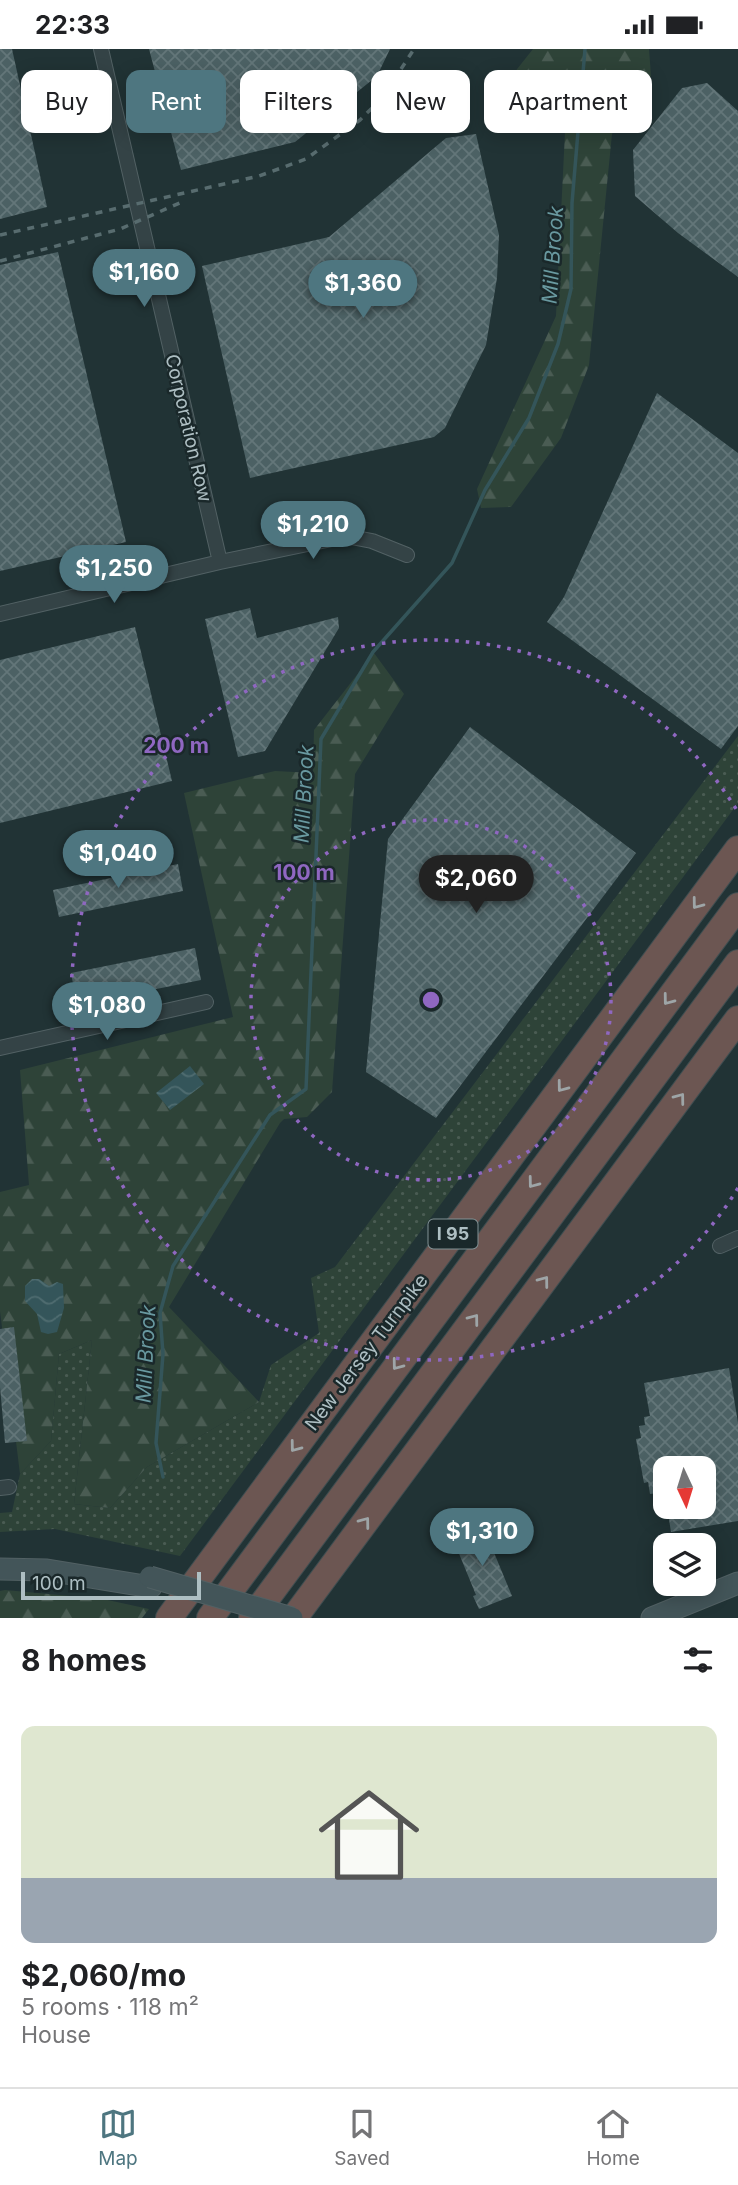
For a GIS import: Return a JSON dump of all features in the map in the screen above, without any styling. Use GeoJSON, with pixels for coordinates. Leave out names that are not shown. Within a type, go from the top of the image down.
{"type":"FeatureCollection","features":[{"type":"Feature","properties":{"kind":"highway","name":"New Jersey Turnpike"},"geometry":{"type":"LineString","coordinates":[[169,1618],[738,849]]}},
{"type":"Feature","properties":{"kind":"highway","name":"New Jersey Turnpike"},"geometry":{"type":"LineString","coordinates":[[210,1618],[738,906]]}},
{"type":"Feature","properties":{"kind":"highway"},"geometry":{"type":"LineString","coordinates":[[252,1618],[738,963]]}},
{"type":"Feature","properties":{"kind":"highway"},"geometry":{"type":"LineString","coordinates":[[293,1618],[738,1019]]}},
{"type":"Feature","properties":{"kind":"main road"},"geometry":{"type":"LineString","coordinates":[[0,1555],[72,1560],[293,1618]]}},
{"type":"Feature","properties":{"kind":"main road"},"geometry":{"type":"LineString","coordinates":[[0,1569],[47,1570],[150,1582],[252,1618]]}},
{"type":"Feature","properties":{"kind":"main road"},"geometry":{"type":"LineString","coordinates":[[652,1618],[738,1583]]}},
{"type":"Feature","properties":{"kind":"street","name":"Corporation Row"},"geometry":{"type":"LineString","coordinates":[[101,49],[220,562]]}},
{"type":"Feature","properties":{"kind":"street"},"geometry":{"type":"LineString","coordinates":[[0,614],[220,562],[346,536],[372,541],[407,555]]}},
{"type":"Feature","properties":{"kind":"street"},"geometry":{"type":"LineString","coordinates":[[0,1048],[206,1002]]}},
{"type":"Feature","properties":{"kind":"street"},"geometry":{"type":"LineString","coordinates":[[720,1246],[738,1238]]}},
{"type":"Feature","properties":{"kind":"green space"},"geometry":{"type":"Polygon","coordinates":[[[533,49],[649,49],[651,70],[516,70],[533,49]]]}},
{"type":"Feature","properties":{"kind":"green space"},"geometry":{"type":"Polygon","coordinates":[[[565,133],[613,133],[589,365],[561,438],[511,507],[481,508],[477,489],[556,316],[565,133]]]}},
{"type":"Feature","properties":{"kind":"green space"},"geometry":{"type":"Polygon","coordinates":[[[374,653],[404,694],[355,774],[332,1092],[307,1117],[284,1119],[280,1123],[169,1307],[259,1402],[147,1467],[110,1508],[74,1504],[92,1340],[59,1354],[51,1441],[20,1474],[0,1311],[0,1192],[29,1185],[20,1070],[233,1017],[184,793],[275,771],[313,773],[314,730],[374,653]]]}},
{"type":"Feature","properties":{"kind":"green space"},"geometry":{"type":"Polygon","coordinates":[[[738,736],[738,803],[180,1556],[55,1529],[0,1532],[0,1513],[12,1512],[20,1474],[51,1441],[59,1354],[92,1340],[74,1504],[110,1508],[147,1467],[259,1402],[271,1365],[319,1333],[311,1278],[335,1267],[738,736]]]}},
{"type":"Feature","properties":{"kind":"green space"},"geometry":{"type":"Polygon","coordinates":[[[0,1591],[103,1599],[149,1609],[142,1618],[0,1618],[0,1591]]]}},
{"type":"Feature","properties":{"kind":"water"},"geometry":{"type":"Polygon","coordinates":[[[190,1066],[204,1084],[170,1110],[156,1093],[190,1066]]]}},
{"type":"Feature","properties":{"kind":"water"},"geometry":{"type":"Polygon","coordinates":[[[32,1279],[39,1279],[49,1286],[57,1282],[63,1284],[64,1308],[57,1332],[41,1332],[37,1314],[25,1301],[25,1286],[32,1279]]]}},
{"type":"Feature","properties":{"kind":"building"},"geometry":{"type":"Polygon","coordinates":[[[0,49],[12,49],[21,90],[21,133],[31,133],[47,207],[0,219],[0,49]]]}},
{"type":"Feature","properties":{"kind":"building"},"geometry":{"type":"Polygon","coordinates":[[[149,49],[390,49],[380,70],[371,70],[371,81],[357,92],[357,70],[240,70],[240,133],[306,133],[295,142],[181,170],[171,133],[226,133],[226,70],[155,70],[149,49]]]}},
{"type":"Feature","properties":{"kind":"building"},"geometry":{"type":"Polygon","coordinates":[[[707,83],[738,111],[738,277],[678,233],[635,196],[633,150],[646,133],[652,133],[652,126],[682,88],[707,83]]]}},
{"type":"Feature","properties":{"kind":"building"},"geometry":{"type":"Polygon","coordinates":[[[476,134],[499,235],[497,278],[486,345],[445,428],[434,437],[250,478],[202,266],[329,237],[446,138],[476,134]]]}},
{"type":"Feature","properties":{"kind":"building"},"geometry":{"type":"Polygon","coordinates":[[[58,252],[126,542],[0,571],[0,265],[58,252]]]}},
{"type":"Feature","properties":{"kind":"building"},"geometry":{"type":"Polygon","coordinates":[[[657,393],[738,453],[738,726],[721,749],[547,622],[564,597],[657,393]]]}},
{"type":"Feature","properties":{"kind":"building"},"geometry":{"type":"Polygon","coordinates":[[[250,608],[257,638],[338,617],[339,628],[265,751],[238,757],[205,619],[250,608]]]}},
{"type":"Feature","properties":{"kind":"building"},"geometry":{"type":"Polygon","coordinates":[[[135,627],[172,781],[0,823],[0,660],[135,627]]]}},
{"type":"Feature","properties":{"kind":"building"},"geometry":{"type":"Polygon","coordinates":[[[470,727],[636,853],[436,1118],[366,1072],[388,839],[470,727]]]}},
{"type":"Feature","properties":{"kind":"building"},"geometry":{"type":"Polygon","coordinates":[[[178,864],[183,891],[59,917],[53,890],[178,864]]]}},
{"type":"Feature","properties":{"kind":"building"},"geometry":{"type":"Polygon","coordinates":[[[195,948],[201,980],[77,1005],[71,973],[195,948]]]}},
{"type":"Feature","properties":{"kind":"building"},"geometry":{"type":"Polygon","coordinates":[[[14,1327],[27,1441],[5,1443],[0,1387],[0,1329],[14,1327]]]}},
{"type":"Feature","properties":{"kind":"building"},"geometry":{"type":"Polygon","coordinates":[[[729,1368],[738,1423],[738,1521],[671,1532],[669,1519],[716,1519],[716,1456],[653,1456],[653,1494],[650,1494],[648,1482],[644,1483],[636,1439],[641,1438],[639,1426],[645,1425],[644,1417],[650,1416],[644,1383],[729,1368]]]}},
{"type":"Feature","properties":{"kind":"building"},"geometry":{"type":"Polygon","coordinates":[[[483,1526],[512,1596],[479,1609],[453,1539],[483,1526]]]}},
{"type":"Feature","properties":{"kind":"waterway","name":"Mill Brook"},"geometry":{"type":"LineString","coordinates":[[163,1477],[156,1443],[163,1354],[160,1313],[173,1266],[270,1115],[306,1089],[321,739],[373,652],[452,563],[485,490],[529,418],[558,344],[571,289],[572,203],[585,49]]}},
{"type":"Feature","properties":{"kind":"railway"},"geometry":{"type":"LineString","coordinates":[[0,235],[259,176],[306,159],[360,120],[383,97],[414,49]]}},
{"type":"Feature","properties":{"kind":"railway"},"geometry":{"type":"LineString","coordinates":[[0,261],[120,229],[182,202]]}}]}
